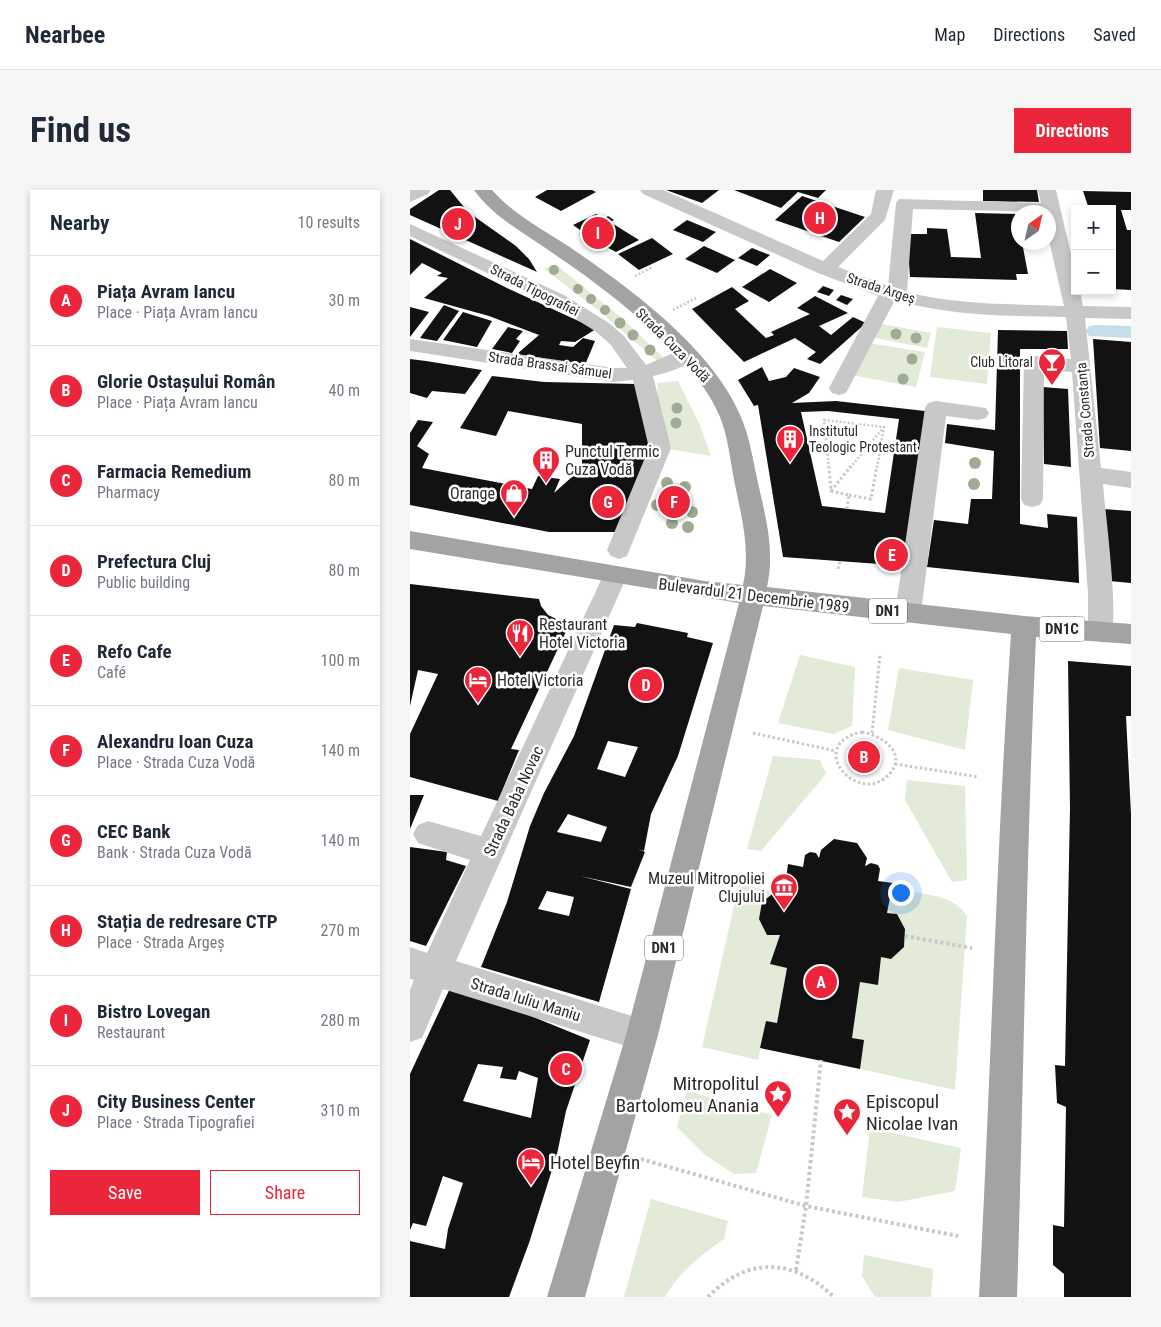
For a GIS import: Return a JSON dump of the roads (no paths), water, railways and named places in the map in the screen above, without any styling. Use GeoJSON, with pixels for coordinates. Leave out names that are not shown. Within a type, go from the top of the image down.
{"type":"FeatureCollection","features":[{"type":"Feature","properties":{"kind":"main road","name":"Strada Cuza Vodă"},"geometry":{"type":"LineString","coordinates":[[484,190],[503,209],[573,258],[628,302],[687,355],[715,387],[730,416],[737,438],[750,499],[759,561],[753,596]]}},
{"type":"Feature","properties":{"kind":"main road","name":"Bulevardul 21 Decembrie 1989"},"geometry":{"type":"LineString","coordinates":[[410,540],[617,563],[753,596],[1024,626],[1131,634]]}},
{"type":"Feature","properties":{"kind":"main road","name":"DN1"},"geometry":{"type":"LineString","coordinates":[[566,1297],[642,1035],[753,596]]}},
{"type":"Feature","properties":{"kind":"main road"},"geometry":{"type":"LineString","coordinates":[[998,1297],[1008,1062],[1015,788],[1024,626]]}},
{"type":"Feature","properties":{"kind":"street"},"geometry":{"type":"LineString","coordinates":[[410,197],[422,190]]}},
{"type":"Feature","properties":{"kind":"street","name":"Strada Argeș"},"geometry":{"type":"LineString","coordinates":[[649,190],[825,268],[893,294],[940,305],[1075,313],[1131,313]]}},
{"type":"Feature","properties":{"kind":"street"},"geometry":{"type":"LineString","coordinates":[[825,268],[879,216],[885,190]]}},
{"type":"Feature","properties":{"kind":"street","name":"Strada Constanța"},"geometry":{"type":"LineString","coordinates":[[1047,190],[1051,205]]}},
{"type":"Feature","properties":{"kind":"street"},"geometry":{"type":"LineString","coordinates":[[839,388],[893,294],[905,203],[1011,207]]}},
{"type":"Feature","properties":{"kind":"street","name":"Strada Constanța"},"geometry":{"type":"LineString","coordinates":[[1056,226],[1075,313],[1082,367],[1101,632]]}},
{"type":"Feature","properties":{"kind":"street","name":"Strada Tipografiei"},"geometry":{"type":"LineString","coordinates":[[410,229],[557,299],[602,327],[617,340],[642,374]]}},
{"type":"Feature","properties":{"kind":"street","name":"Strada Brassai Sámuel"},"geometry":{"type":"LineString","coordinates":[[410,345],[614,375],[652,372],[687,355]]}},
{"type":"Feature","properties":{"kind":"street"},"geometry":{"type":"LineString","coordinates":[[1032,499],[1034,362],[1082,367]]}},
{"type":"Feature","properties":{"kind":"street"},"geometry":{"type":"LineString","coordinates":[[617,563],[660,448],[642,374]]}},
{"type":"Feature","properties":{"kind":"street"},"geometry":{"type":"LineString","coordinates":[[908,613],[936,408],[978,413]]}},
{"type":"Feature","properties":{"kind":"street"},"geometry":{"type":"LineString","coordinates":[[1091,476],[1131,480]]}},
{"type":"Feature","properties":{"kind":"street","name":"Strada Baba Novac"},"geometry":{"type":"LineString","coordinates":[[410,1026],[423,967],[489,852],[617,563]]}},
{"type":"Feature","properties":{"kind":"street"},"geometry":{"type":"LineString","coordinates":[[428,834],[489,852]]}},
{"type":"Feature","properties":{"kind":"street","name":"Strada Iuliu Maniu"},"geometry":{"type":"LineString","coordinates":[[423,967],[642,1035]]}},
{"type":"Feature","properties":{"kind":"waterway"},"geometry":{"type":"LineString","coordinates":[[1096,331],[1131,332]]}},
{"type":"Feature","properties":{"kind":"place","name":"Stația de redresare CTP"},"geometry":{"type":"Point","coordinates":[820,218]}},
{"type":"Feature","properties":{"kind":"place","name":"City Business Center"},"geometry":{"type":"Point","coordinates":[458,224]}},
{"type":"Feature","properties":{"kind":"place","name":"Bistro Lovegan"},"geometry":{"type":"Point","coordinates":[598,233]}},
{"type":"Feature","properties":{"kind":"place","name":"Club Litoral"},"geometry":{"type":"Point","coordinates":[1052,386]}},
{"type":"Feature","properties":{"kind":"place","name":"Institutul Teologic Protestant"},"geometry":{"type":"Point","coordinates":[790,463]}},
{"type":"Feature","properties":{"kind":"place","name":"Punctul Termic Cuza Vodă"},"geometry":{"type":"Point","coordinates":[546,484]}},
{"type":"Feature","properties":{"kind":"place","name":"CEC Bank"},"geometry":{"type":"Point","coordinates":[608,502]}},
{"type":"Feature","properties":{"kind":"place","name":"Alexandru Ioan Cuza"},"geometry":{"type":"Point","coordinates":[674,502]}},
{"type":"Feature","properties":{"kind":"place","name":"Orange"},"geometry":{"type":"Point","coordinates":[514,517]}},
{"type":"Feature","properties":{"kind":"place","name":"Refo Cafe"},"geometry":{"type":"Point","coordinates":[892,555]}},
{"type":"Feature","properties":{"kind":"place","name":"Restaurant Hotel Victoria"},"geometry":{"type":"Point","coordinates":[520,657]}},
{"type":"Feature","properties":{"kind":"place","name":"Prefectura Cluj"},"geometry":{"type":"Point","coordinates":[646,685]}},
{"type":"Feature","properties":{"kind":"place","name":"Hotel Victoria"},"geometry":{"type":"Point","coordinates":[478,704]}},
{"type":"Feature","properties":{"kind":"place","name":"Glorie Ostașului Român"},"geometry":{"type":"Point","coordinates":[864,757]}},
{"type":"Feature","properties":{"kind":"place","name":"Muzeul Mitropoliei Clujului"},"geometry":{"type":"Point","coordinates":[784,911]}},
{"type":"Feature","properties":{"kind":"place","name":"Piața Avram Iancu"},"geometry":{"type":"Point","coordinates":[821,982]}},
{"type":"Feature","properties":{"kind":"place","name":"Farmacia Remedium"},"geometry":{"type":"Point","coordinates":[566,1069]}},
{"type":"Feature","properties":{"kind":"place","name":"Mitropolitul Bartolomeu Anania"},"geometry":{"type":"Point","coordinates":[778,1118]}},
{"type":"Feature","properties":{"kind":"place","name":"Episcopul Nicolae Ivan"},"geometry":{"type":"Point","coordinates":[847,1136]}},
{"type":"Feature","properties":{"kind":"place","name":"Hotel Beyfin"},"geometry":{"type":"Point","coordinates":[531,1186]}}]}
